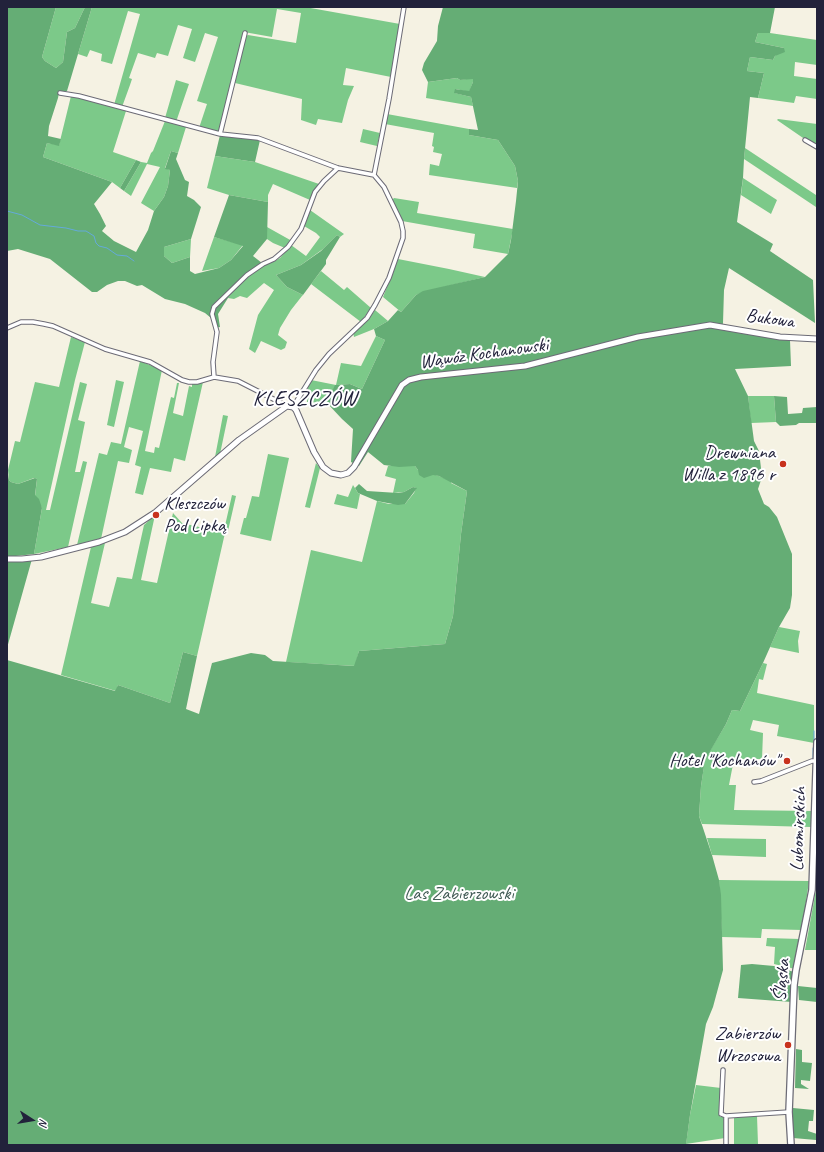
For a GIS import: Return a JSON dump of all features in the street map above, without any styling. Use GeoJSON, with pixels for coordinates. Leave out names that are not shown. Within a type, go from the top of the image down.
{"type":"FeatureCollection","features":[{"type":"Feature","properties":{"kind":"main road","name":"Lubomirskich"},"geometry":{"type":"LineString","coordinates":[[807,916],[812,881],[817,742]]}},
{"type":"Feature","properties":{"kind":"main road","name":"Śląska"},"geometry":{"type":"LineString","coordinates":[[790,1145],[789,1112],[795,979],[807,916]]}},
{"type":"Feature","properties":{"kind":"street"},"geometry":{"type":"LineString","coordinates":[[374,176],[389,99],[404,7]]}},
{"type":"Feature","properties":{"kind":"street"},"geometry":{"type":"LineString","coordinates":[[220,134],[245,33]]}},
{"type":"Feature","properties":{"kind":"street"},"geometry":{"type":"LineString","coordinates":[[7,328],[22,322],[44,324],[57,328],[105,350],[150,362],[172,375],[189,382],[196,382],[214,377],[238,381],[287,406],[293,407],[316,370],[342,340],[367,318],[374,309],[389,278],[403,238],[403,228],[384,187],[374,176],[338,168],[258,138],[220,134],[79,96],[60,94]]}},
{"type":"Feature","properties":{"kind":"street"},"geometry":{"type":"LineString","coordinates":[[804,140],[817,147]]}},
{"type":"Feature","properties":{"kind":"street"},"geometry":{"type":"LineString","coordinates":[[214,377],[213,362],[217,332],[212,314],[214,307],[247,275],[263,264],[274,259],[288,247],[301,229],[315,192],[338,168]]}},
{"type":"Feature","properties":{"kind":"street","name":"Wąwóz Kochanowski"},"geometry":{"type":"LineString","coordinates":[[293,407],[298,413],[314,452],[323,467],[331,473],[338,475],[348,473],[354,467],[395,395],[402,385],[409,380],[421,377],[526,366],[638,337],[698,326],[720,326]]}},
{"type":"Feature","properties":{"kind":"street","name":"Bukowa"},"geometry":{"type":"LineString","coordinates":[[720,326],[780,337],[817,339]]}},
{"type":"Feature","properties":{"kind":"street"},"geometry":{"type":"LineString","coordinates":[[7,559],[41,557],[99,542],[125,532],[156,512],[239,440],[287,406]]}},
{"type":"Feature","properties":{"kind":"street"},"geometry":{"type":"LineString","coordinates":[[754,782],[761,781],[816,761]]}},
{"type":"Feature","properties":{"kind":"street"},"geometry":{"type":"LineString","coordinates":[[723,1070],[721,1114],[726,1116],[789,1112]]}},
{"type":"Feature","properties":{"kind":"street"},"geometry":{"type":"LineString","coordinates":[[726,1116],[726,1145]]}},
{"type":"Feature","properties":{"kind":"green space"},"geometry":{"type":"Polygon","coordinates":[[[7,7],[56,7],[42,57],[45,61],[56,68],[63,62],[67,32],[75,28],[85,7],[92,7],[67,91],[59,93],[49,126],[48,136],[61,139],[59,146],[47,143],[43,157],[112,182],[94,204],[106,226],[102,231],[114,241],[136,252],[148,230],[154,211],[164,197],[168,186],[170,170],[165,169],[171,151],[178,153],[176,159],[185,180],[189,182],[187,196],[201,207],[191,239],[164,247],[164,256],[172,263],[190,257],[190,271],[195,274],[219,268],[231,260],[243,246],[214,237],[229,195],[268,202],[267,239],[253,256],[262,263],[227,294],[228,298],[218,314],[220,327],[215,328],[211,318],[205,313],[185,304],[165,299],[142,285],[137,286],[125,281],[118,281],[107,285],[97,292],[92,292],[50,259],[18,249],[7,251],[7,7]]]}},
{"type":"Feature","properties":{"kind":"green space"},"geometry":{"type":"Polygon","coordinates":[[[56,7],[85,7],[75,28],[67,32],[63,62],[56,68],[45,61],[42,57],[56,7]]]}},
{"type":"Feature","properties":{"kind":"green space"},"geometry":{"type":"Polygon","coordinates":[[[92,7],[305,7],[400,24],[391,77],[346,68],[343,85],[354,86],[348,100],[342,123],[318,119],[316,125],[301,120],[302,99],[235,83],[246,36],[248,35],[296,43],[301,13],[277,9],[272,37],[244,32],[219,132],[199,128],[207,104],[197,101],[218,37],[205,33],[195,62],[183,58],[192,29],[178,25],[168,56],[157,53],[155,58],[138,53],[129,78],[132,79],[122,107],[114,105],[140,14],[128,11],[112,64],[101,61],[102,54],[90,50],[87,57],[78,54],[92,7]]]}},
{"type":"Feature","properties":{"kind":"green space","name":"Las Zabierzowski"},"geometry":{"type":"Polygon","coordinates":[[[443,7],[775,7],[770,33],[758,33],[755,42],[784,48],[785,52],[775,56],[773,60],[750,57],[747,71],[764,73],[758,98],[750,97],[743,178],[737,222],[773,244],[770,251],[813,280],[815,323],[729,268],[724,290],[722,328],[790,340],[791,366],[735,369],[748,396],[754,441],[759,451],[762,477],[758,489],[764,504],[769,507],[777,517],[792,554],[792,595],[790,608],[779,627],[740,711],[732,710],[726,724],[705,760],[701,786],[699,816],[719,880],[721,895],[723,970],[713,1007],[706,1024],[686,1145],[7,1145],[7,660],[115,691],[118,685],[170,703],[183,652],[197,656],[186,709],[199,714],[212,663],[251,653],[265,655],[273,661],[354,666],[359,651],[445,644],[453,616],[467,491],[439,476],[433,475],[424,478],[419,475],[415,466],[399,467],[384,465],[368,452],[359,466],[351,462],[353,429],[327,403],[335,385],[350,384],[362,389],[385,340],[376,336],[374,329],[388,321],[398,310],[401,312],[416,295],[423,291],[485,277],[508,254],[518,181],[515,166],[498,140],[469,135],[469,129],[478,130],[471,97],[454,93],[455,89],[469,91],[473,79],[460,80],[457,78],[428,82],[422,70],[424,63],[437,41],[438,26],[443,7]]]}},
{"type":"Feature","properties":{"kind":"green space"},"geometry":{"type":"Polygon","coordinates":[[[758,33],[770,33],[817,40],[817,65],[795,62],[794,76],[817,79],[817,99],[796,96],[794,103],[758,98],[764,73],[747,71],[750,57],[773,60],[775,56],[784,48],[755,42],[758,33]]]}},
{"type":"Feature","properties":{"kind":"green space"},"geometry":{"type":"Polygon","coordinates":[[[457,78],[460,80],[473,78],[469,92],[456,89],[455,93],[471,97],[473,106],[426,98],[428,82],[457,78]]]}},
{"type":"Feature","properties":{"kind":"green space"},"geometry":{"type":"Polygon","coordinates":[[[176,80],[189,84],[176,122],[165,118],[176,80]]]}},
{"type":"Feature","properties":{"kind":"green space"},"geometry":{"type":"Polygon","coordinates":[[[71,96],[126,111],[113,152],[136,160],[120,188],[112,182],[43,157],[47,143],[59,145],[71,96]]]}},
{"type":"Feature","properties":{"kind":"green space"},"geometry":{"type":"Polygon","coordinates":[[[387,114],[469,129],[469,135],[498,140],[515,166],[518,181],[517,188],[429,175],[430,164],[439,166],[442,154],[433,152],[434,147],[432,146],[434,133],[385,124],[387,114]]]}},
{"type":"Feature","properties":{"kind":"green space"},"geometry":{"type":"Polygon","coordinates":[[[777,120],[817,124],[817,144],[806,140],[777,120]]]}},
{"type":"Feature","properties":{"kind":"green space"},"geometry":{"type":"Polygon","coordinates":[[[165,121],[186,127],[178,153],[171,151],[165,168],[170,170],[168,186],[164,197],[154,211],[141,203],[160,167],[147,164],[131,196],[124,191],[141,162],[147,163],[165,121]]]}},
{"type":"Feature","properties":{"kind":"green space"},"geometry":{"type":"Polygon","coordinates":[[[363,129],[380,133],[377,146],[360,142],[363,129]]]}},
{"type":"Feature","properties":{"kind":"green space"},"geometry":{"type":"Polygon","coordinates":[[[220,135],[260,140],[255,162],[215,156],[220,135]]]}},
{"type":"Feature","properties":{"kind":"green space"},"geometry":{"type":"Polygon","coordinates":[[[745,148],[816,195],[816,207],[744,159],[745,148]]]}},
{"type":"Feature","properties":{"kind":"green space"},"geometry":{"type":"Polygon","coordinates":[[[215,156],[255,162],[319,184],[310,200],[273,184],[268,195],[268,202],[229,195],[207,188],[215,156]]]}},
{"type":"Feature","properties":{"kind":"green space"},"geometry":{"type":"Polygon","coordinates":[[[136,160],[141,162],[124,191],[120,188],[136,160]]]}},
{"type":"Feature","properties":{"kind":"green space"},"geometry":{"type":"Polygon","coordinates":[[[743,178],[777,200],[771,214],[741,195],[743,178]]]}},
{"type":"Feature","properties":{"kind":"green space"},"geometry":{"type":"Polygon","coordinates":[[[394,198],[419,202],[417,213],[513,229],[508,254],[473,248],[475,234],[402,221],[392,200],[394,198]]]}},
{"type":"Feature","properties":{"kind":"green space"},"geometry":{"type":"Polygon","coordinates":[[[310,210],[344,234],[340,237],[337,235],[323,249],[301,265],[276,275],[287,287],[303,295],[291,310],[280,328],[278,335],[287,342],[285,348],[281,350],[261,341],[255,353],[249,349],[258,315],[274,290],[264,283],[247,298],[240,296],[234,299],[228,298],[227,294],[247,273],[272,260],[273,262],[280,258],[291,245],[306,256],[320,237],[304,226],[310,210]]]}},
{"type":"Feature","properties":{"kind":"green space"},"geometry":{"type":"Polygon","coordinates":[[[267,227],[292,241],[285,248],[273,243],[267,239],[267,227]]]}},
{"type":"Feature","properties":{"kind":"green space"},"geometry":{"type":"Polygon","coordinates":[[[337,235],[340,237],[326,260],[326,264],[303,295],[287,287],[276,275],[301,265],[321,251],[337,235]]]}},
{"type":"Feature","properties":{"kind":"green space"},"geometry":{"type":"Polygon","coordinates":[[[214,237],[243,245],[231,260],[219,268],[202,271],[214,237]]]}},
{"type":"Feature","properties":{"kind":"green space"},"geometry":{"type":"Polygon","coordinates":[[[191,239],[190,257],[172,263],[164,256],[164,247],[191,239]]]}},
{"type":"Feature","properties":{"kind":"green space"},"geometry":{"type":"Polygon","coordinates":[[[398,259],[485,277],[423,292],[416,295],[401,312],[383,297],[398,259]]]}},
{"type":"Feature","properties":{"kind":"green space"},"geometry":{"type":"Polygon","coordinates":[[[321,271],[344,290],[347,287],[371,308],[361,322],[311,284],[321,271]]]}},
{"type":"Feature","properties":{"kind":"green space"},"geometry":{"type":"Polygon","coordinates":[[[375,310],[388,321],[374,329],[354,337],[353,332],[370,317],[375,310]]]}},
{"type":"Feature","properties":{"kind":"green space"},"geometry":{"type":"Polygon","coordinates":[[[376,336],[385,340],[362,389],[350,384],[336,385],[341,363],[361,366],[376,336]]]}},
{"type":"Feature","properties":{"kind":"green space"},"geometry":{"type":"Polygon","coordinates":[[[71,337],[85,342],[46,510],[50,510],[80,382],[87,384],[78,420],[85,422],[75,472],[80,472],[83,461],[87,462],[68,547],[34,554],[42,508],[35,496],[37,479],[34,478],[18,484],[11,482],[9,480],[8,470],[15,441],[20,442],[35,382],[59,387],[71,337]]]}},
{"type":"Feature","properties":{"kind":"green space"},"geometry":{"type":"Polygon","coordinates":[[[140,361],[162,370],[145,451],[154,453],[155,447],[159,448],[171,397],[174,398],[177,383],[179,383],[173,413],[183,416],[189,386],[192,387],[192,384],[203,382],[185,461],[174,458],[171,472],[150,468],[143,495],[135,493],[141,467],[135,465],[143,431],[129,427],[124,447],[132,450],[129,463],[118,461],[101,539],[77,545],[99,453],[107,455],[111,442],[121,444],[140,361]]]}},
{"type":"Feature","properties":{"kind":"green space"},"geometry":{"type":"Polygon","coordinates":[[[116,380],[124,382],[114,427],[107,425],[116,380]]]}},
{"type":"Feature","properties":{"kind":"green space"},"geometry":{"type":"Polygon","coordinates":[[[311,380],[336,385],[327,403],[307,402],[308,386],[311,380]]]}},
{"type":"Feature","properties":{"kind":"green space"},"geometry":{"type":"Polygon","coordinates":[[[748,396],[774,396],[776,422],[751,423],[748,396]]]}},
{"type":"Feature","properties":{"kind":"green space"},"geometry":{"type":"Polygon","coordinates":[[[774,396],[787,397],[788,414],[802,413],[803,408],[817,407],[817,423],[799,423],[796,425],[780,426],[776,422],[774,396]]]}},
{"type":"Feature","properties":{"kind":"green space"},"geometry":{"type":"Polygon","coordinates":[[[223,415],[228,416],[220,454],[215,457],[223,415]]]}},
{"type":"Feature","properties":{"kind":"green space"},"geometry":{"type":"Polygon","coordinates":[[[268,454],[289,458],[271,541],[240,534],[252,496],[259,497],[268,454]]]}},
{"type":"Feature","properties":{"kind":"green space"},"geometry":{"type":"Polygon","coordinates":[[[316,463],[320,468],[310,508],[305,507],[316,463]]]}},
{"type":"Feature","properties":{"kind":"green space"},"geometry":{"type":"Polygon","coordinates":[[[388,466],[415,466],[418,470],[451,481],[451,483],[467,491],[453,616],[445,644],[359,651],[355,666],[286,662],[311,550],[362,562],[377,501],[389,504],[405,504],[414,493],[416,488],[413,487],[404,492],[393,493],[396,479],[385,476],[388,466]]]}},
{"type":"Feature","properties":{"kind":"green space"},"geometry":{"type":"Polygon","coordinates":[[[7,469],[9,480],[11,482],[18,484],[35,478],[37,479],[35,495],[39,499],[42,508],[34,554],[7,557],[7,469]]]}},
{"type":"Feature","properties":{"kind":"green space"},"geometry":{"type":"Polygon","coordinates":[[[359,484],[367,491],[398,493],[404,492],[413,487],[417,488],[405,504],[398,505],[377,501],[358,493],[355,488],[359,484]]]}},
{"type":"Feature","properties":{"kind":"green space"},"geometry":{"type":"Polygon","coordinates":[[[353,485],[360,494],[357,509],[334,504],[337,494],[348,497],[353,485]]]}},
{"type":"Feature","properties":{"kind":"green space"},"geometry":{"type":"Polygon","coordinates":[[[232,495],[236,496],[228,531],[224,530],[232,495]]]}},
{"type":"Feature","properties":{"kind":"green space"},"geometry":{"type":"Polygon","coordinates":[[[173,513],[182,523],[225,533],[197,656],[183,652],[170,703],[118,685],[116,691],[61,675],[91,547],[105,543],[91,603],[109,607],[117,577],[132,579],[144,525],[155,515],[141,580],[157,583],[173,513]]]}},
{"type":"Feature","properties":{"kind":"green space"},"geometry":{"type":"Polygon","coordinates":[[[32,559],[7,648],[7,560],[32,559]]]}},
{"type":"Feature","properties":{"kind":"green space"},"geometry":{"type":"Polygon","coordinates":[[[779,627],[800,631],[798,641],[799,653],[770,647],[779,627]]]}},
{"type":"Feature","properties":{"kind":"green space"},"geometry":{"type":"Polygon","coordinates":[[[763,663],[767,664],[763,680],[759,679],[757,693],[814,705],[814,743],[777,736],[779,725],[753,720],[750,730],[763,733],[762,759],[734,759],[729,785],[736,785],[734,810],[811,811],[811,827],[702,824],[699,816],[705,759],[726,724],[732,710],[740,711],[763,663]]]}},
{"type":"Feature","properties":{"kind":"green space"},"geometry":{"type":"Polygon","coordinates":[[[707,838],[766,839],[766,857],[712,855],[707,838]]]}},
{"type":"Feature","properties":{"kind":"green space"},"geometry":{"type":"Polygon","coordinates":[[[719,880],[809,881],[802,930],[762,929],[761,938],[722,937],[719,880]]]}},
{"type":"Feature","properties":{"kind":"green space"},"geometry":{"type":"Polygon","coordinates":[[[816,890],[817,950],[805,950],[816,890]]]}},
{"type":"Feature","properties":{"kind":"green space"},"geometry":{"type":"Polygon","coordinates":[[[767,938],[800,939],[795,969],[774,964],[775,947],[766,946],[767,938]]]}},
{"type":"Feature","properties":{"kind":"green space"},"geometry":{"type":"Polygon","coordinates":[[[752,964],[774,966],[794,972],[792,1002],[738,998],[741,965],[752,964]]]}},
{"type":"Feature","properties":{"kind":"green space"},"geometry":{"type":"Polygon","coordinates":[[[798,986],[817,988],[817,1002],[799,1000],[798,986]]]}},
{"type":"Feature","properties":{"kind":"green space"},"geometry":{"type":"Polygon","coordinates":[[[796,1049],[802,1050],[802,1062],[812,1063],[810,1081],[801,1080],[801,1084],[809,1089],[795,1088],[796,1049]]]}},
{"type":"Feature","properties":{"kind":"green space"},"geometry":{"type":"Polygon","coordinates":[[[696,1085],[721,1088],[720,1117],[726,1117],[725,1138],[686,1144],[696,1085]]]}},
{"type":"Feature","properties":{"kind":"green space"},"geometry":{"type":"Polygon","coordinates":[[[793,1108],[814,1110],[813,1121],[809,1121],[808,1131],[817,1134],[816,1140],[793,1138],[793,1108]]]}},
{"type":"Feature","properties":{"kind":"green space"},"geometry":{"type":"Polygon","coordinates":[[[757,1116],[758,1144],[734,1145],[734,1117],[757,1116]]]}},
{"type":"Feature","properties":{"kind":"waterway"},"geometry":{"type":"LineString","coordinates":[[7,211],[22,215],[40,225],[86,231],[94,236],[96,243],[99,246],[107,248],[117,255],[127,256],[134,261]]}},
{"type":"Feature","properties":{"kind":"waterway"},"geometry":{"type":"LineString","coordinates":[[814,731],[814,745]]}},
{"type":"Feature","properties":{"kind":"waterway"},"geometry":{"type":"LineString","coordinates":[[813,748],[813,759]]}},
{"type":"Feature","properties":{"kind":"place","name":"Drewniana Willa z 1896 r"},"geometry":{"type":"Point","coordinates":[783,464]}},
{"type":"Feature","properties":{"kind":"place","name":"Kleszczów Pod Lipką"},"geometry":{"type":"Point","coordinates":[156,515]}},
{"type":"Feature","properties":{"kind":"place","name":"Hotel \"Kochanów\""},"geometry":{"type":"Point","coordinates":[787,761]}},
{"type":"Feature","properties":{"kind":"place","name":"Zabierzów Wrzosowa"},"geometry":{"type":"Point","coordinates":[788,1045]}},
{"type":"Feature","properties":{"kind":"district","name":"KLESZCZÓW"},"geometry":{"type":"Point","coordinates":[305,399]}}]}
